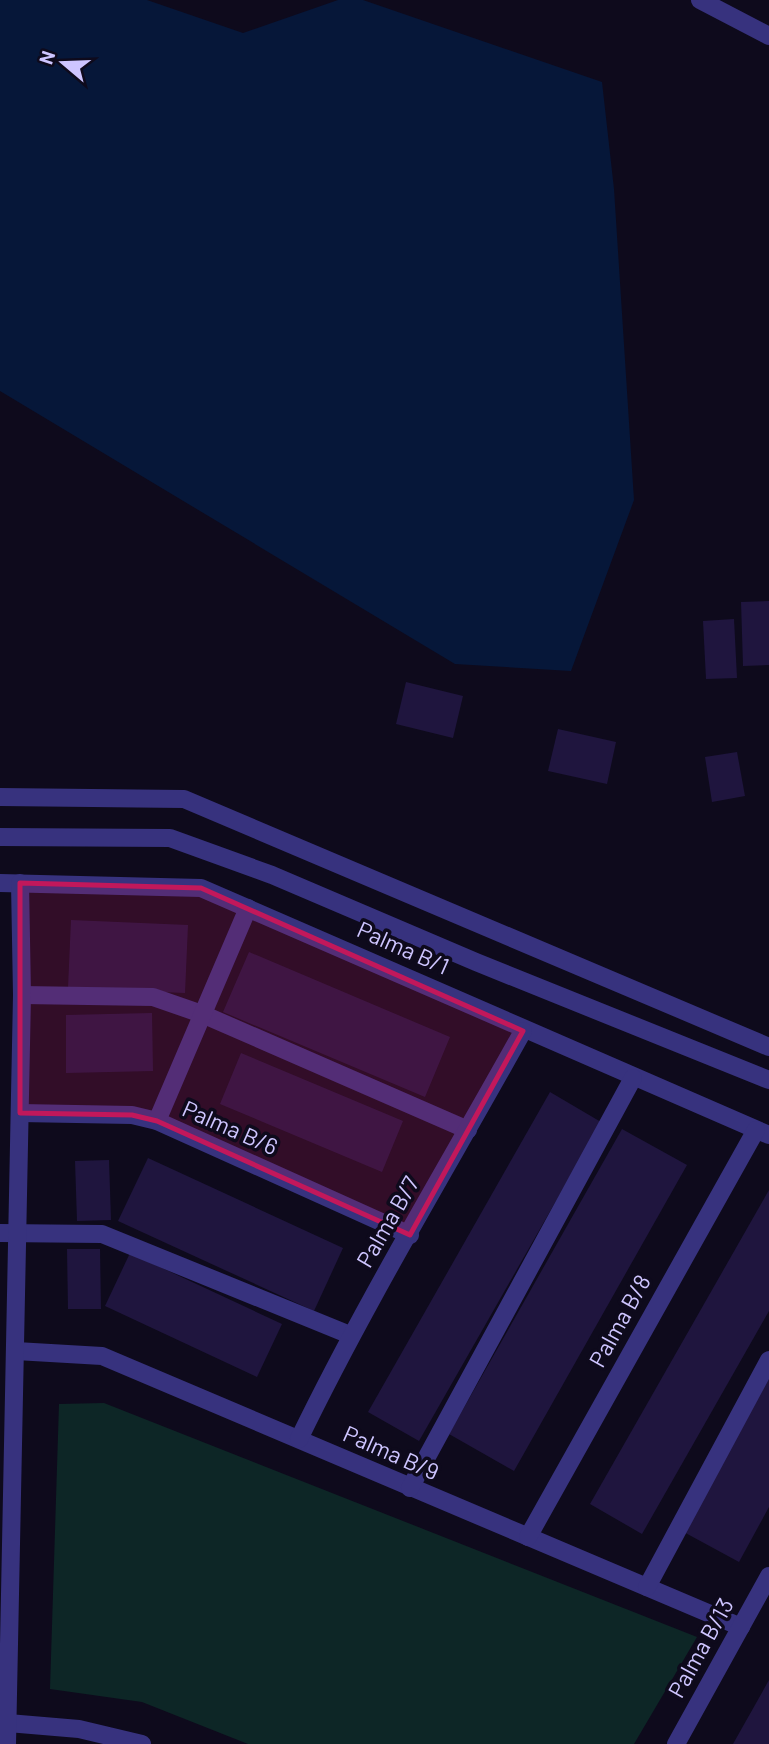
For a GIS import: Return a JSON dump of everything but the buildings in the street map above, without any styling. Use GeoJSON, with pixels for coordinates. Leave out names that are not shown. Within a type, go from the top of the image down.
{"type":"FeatureCollection","features":[{"type":"Feature","properties":{"kind":"street"},"geometry":{"type":"LineString","coordinates":[[700,0],[769,36]]}},
{"type":"Feature","properties":{"kind":"street"},"geometry":{"type":"LineString","coordinates":[[0,797],[184,799],[769,1047]]}},
{"type":"Feature","properties":{"kind":"street"},"geometry":{"type":"LineString","coordinates":[[0,837],[170,838],[272,875],[476,962],[769,1080]]}},
{"type":"Feature","properties":{"kind":"street","name":"Palma B/1"},"geometry":{"type":"LineString","coordinates":[[0,883],[201,888],[359,954],[523,1031],[762,1133]]}},
{"type":"Feature","properties":{"kind":"street"},"geometry":{"type":"LineString","coordinates":[[7,1744],[6,1527],[16,1351],[8,1233],[20,1113],[20,883]]}},
{"type":"Feature","properties":{"kind":"street"},"geometry":{"type":"LineString","coordinates":[[157,1121],[248,908]]}},
{"type":"Feature","properties":{"kind":"street"},"geometry":{"type":"LineString","coordinates":[[22,995],[153,998],[202,1014],[468,1130]]}},
{"type":"Feature","properties":{"kind":"street","name":"Palma B/7"},"geometry":{"type":"LineString","coordinates":[[299,1439],[350,1335],[410,1235],[523,1031]]}},
{"type":"Feature","properties":{"kind":"street"},"geometry":{"type":"LineString","coordinates":[[410,1488],[633,1077]]}},
{"type":"Feature","properties":{"kind":"street","name":"Palma B/6"},"geometry":{"type":"LineString","coordinates":[[20,1113],[132,1115],[157,1121],[410,1235]]}},
{"type":"Feature","properties":{"kind":"street","name":"Palma B/8"},"geometry":{"type":"LineString","coordinates":[[528,1536],[762,1133]]}},
{"type":"Feature","properties":{"kind":"street"},"geometry":{"type":"LineString","coordinates":[[8,1233],[102,1234],[350,1335]]}},
{"type":"Feature","properties":{"kind":"street","name":"Palma B/9"},"geometry":{"type":"LineString","coordinates":[[16,1351],[102,1356],[741,1627]]}},
{"type":"Feature","properties":{"kind":"street"},"geometry":{"type":"LineString","coordinates":[[646,1587],[769,1360]]}},
{"type":"Feature","properties":{"kind":"street","name":"Palma B/13"},"geometry":{"type":"LineString","coordinates":[[676,1744],[769,1576]]}},
{"type":"Feature","properties":{"kind":"street"},"geometry":{"type":"LineString","coordinates":[[8,1723],[79,1729],[142,1744]]}},
{"type":"Feature","properties":{"kind":"highlighted area"},"geometry":{"type":"Polygon","coordinates":[[[20,883],[201,888],[523,1031],[410,1235],[157,1121],[132,1115],[20,1113],[20,883]]]}},
{"type":"Feature","properties":{"kind":"green space"},"geometry":{"type":"Polygon","coordinates":[[[104,1403],[697,1637],[634,1744],[248,1744],[142,1702],[50,1689],[59,1404],[104,1403]]]}},
{"type":"Feature","properties":{"kind":"water"},"geometry":{"type":"Polygon","coordinates":[[[0,0],[147,0],[243,33],[338,0],[363,0],[602,82],[614,189],[634,500],[571,671],[455,664],[0,391],[0,0]]]}}]}
